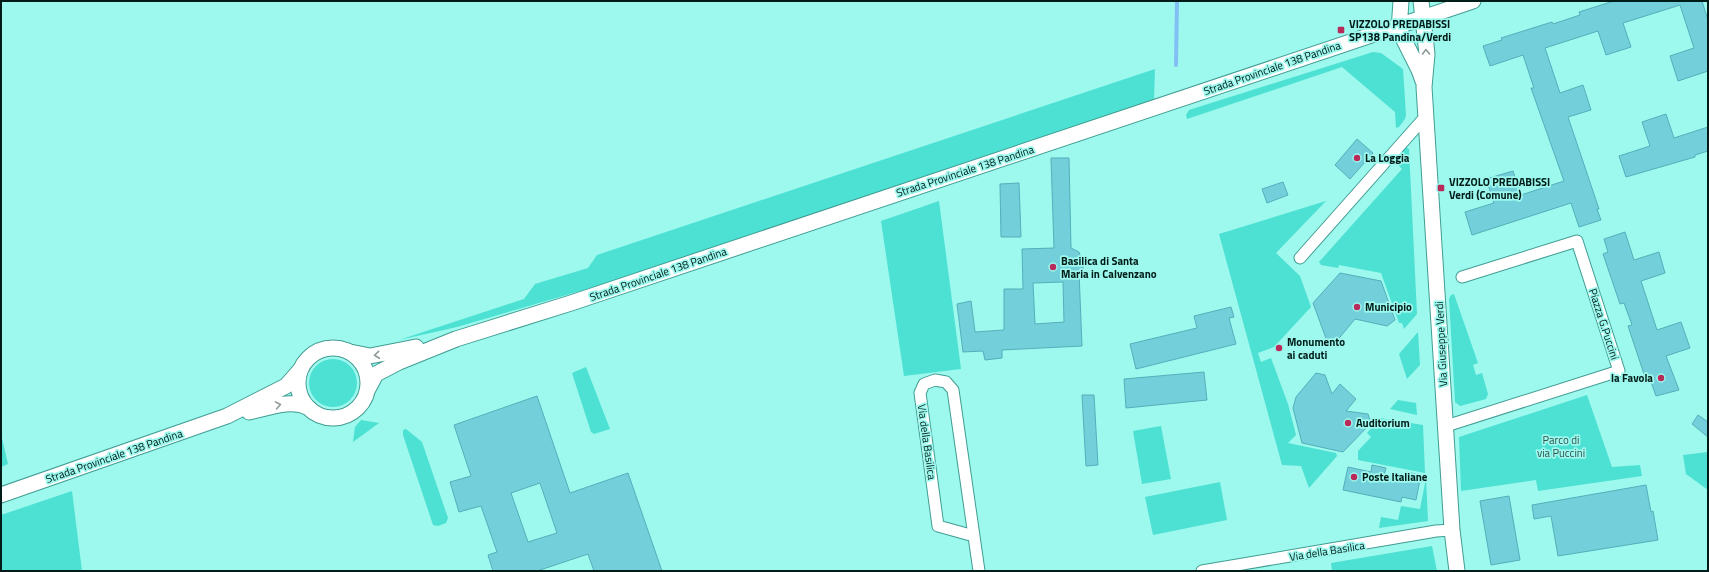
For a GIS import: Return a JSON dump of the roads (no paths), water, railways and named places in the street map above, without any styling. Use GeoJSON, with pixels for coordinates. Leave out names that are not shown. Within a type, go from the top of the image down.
{"type":"FeatureCollection","features":[{"type":"Feature","properties":{"kind":"street"},"geometry":{"type":"LineString","coordinates":[[1401,1],[1398,26],[1402,39],[1420,70],[1424,87]]}},
{"type":"Feature","properties":{"kind":"street"},"geometry":{"type":"LineString","coordinates":[[1421,1],[1427,54],[1424,87]]}},
{"type":"Feature","properties":{"kind":"street","name":"Strada Provinciale 138 Pandina"},"geometry":{"type":"LineString","coordinates":[[368,389],[372,378],[384,369],[456,339],[571,303],[1473,1]]}},
{"type":"Feature","properties":{"kind":"street","name":"Via Giuseppe Verdi"},"geometry":{"type":"LineString","coordinates":[[1424,87],[1452,530],[1457,571]]}},
{"type":"Feature","properties":{"kind":"street"},"geometry":{"type":"LineString","coordinates":[[1300,258],[1426,116]]}},
{"type":"Feature","properties":{"kind":"street","name":"Piazza G.Puccini"},"geometry":{"type":"LineString","coordinates":[[1446,426],[1619,371],[1577,241],[1462,277]]}},
{"type":"Feature","properties":{"kind":"street","name":"Strada Provinciale 138 Pandina"},"geometry":{"type":"LineString","coordinates":[[347,351],[363,356],[376,356],[456,339]]}},
{"type":"Feature","properties":{"kind":"street"},"geometry":{"type":"LineString","coordinates":[[334,348],[347,351],[358,358],[364,366],[368,380],[368,389],[359,406],[343,416],[325,417],[309,408],[303,400],[299,389],[298,380],[301,370],[308,358],[319,351],[334,348]]}},
{"type":"Feature","properties":{"kind":"street","name":"Strada Provinciale 138 Pandina"},"geometry":{"type":"LineString","coordinates":[[227,416],[286,386],[301,370]]}},
{"type":"Feature","properties":{"kind":"street","name":"Via della Basilica"},"geometry":{"type":"LineString","coordinates":[[974,536],[938,526],[920,393],[924,384],[935,380],[946,382],[953,390],[974,536],[979,571]]}},
{"type":"Feature","properties":{"kind":"street","name":"Strada Provinciale 138 Pandina"},"geometry":{"type":"LineString","coordinates":[[1,495],[227,416],[284,404],[302,405],[309,408]]}},
{"type":"Feature","properties":{"kind":"street","name":"Via della Basilica"},"geometry":{"type":"LineString","coordinates":[[1202,571],[1436,531],[1452,530]]}},
{"type":"Feature","properties":{"kind":"waterway"},"geometry":{"type":"LineString","coordinates":[[1176,65],[1177,1]]}},
{"type":"Feature","properties":{"kind":"place","name":"VIZZOLO PREDABISSI SP138 Pandina/Verdi"},"geometry":{"type":"Point","coordinates":[1341,30]}},
{"type":"Feature","properties":{"kind":"place","name":"La Loggia"},"geometry":{"type":"Point","coordinates":[1357,158]}},
{"type":"Feature","properties":{"kind":"place","name":"VIZZOLO PREDABISSI Verdi (Comune)"},"geometry":{"type":"Point","coordinates":[1441,188]}},
{"type":"Feature","properties":{"kind":"place","name":"Basilica di Santa Maria in Calvenzano"},"geometry":{"type":"Point","coordinates":[1053,267]}},
{"type":"Feature","properties":{"kind":"place","name":"Municipio"},"geometry":{"type":"Point","coordinates":[1357,307]}},
{"type":"Feature","properties":{"kind":"place","name":"Monumento ai caduti"},"geometry":{"type":"Point","coordinates":[1279,348]}},
{"type":"Feature","properties":{"kind":"place","name":"la Favola"},"geometry":{"type":"Point","coordinates":[1661,378]}},
{"type":"Feature","properties":{"kind":"place","name":"Auditorium"},"geometry":{"type":"Point","coordinates":[1348,423]}},
{"type":"Feature","properties":{"kind":"place","name":"Poste Italiane"},"geometry":{"type":"Point","coordinates":[1354,477]}},
{"type":"Feature","properties":{"kind":"park label","name":"Parco di via Puccini"},"geometry":{"type":"Point","coordinates":[1561,446]}}]}
